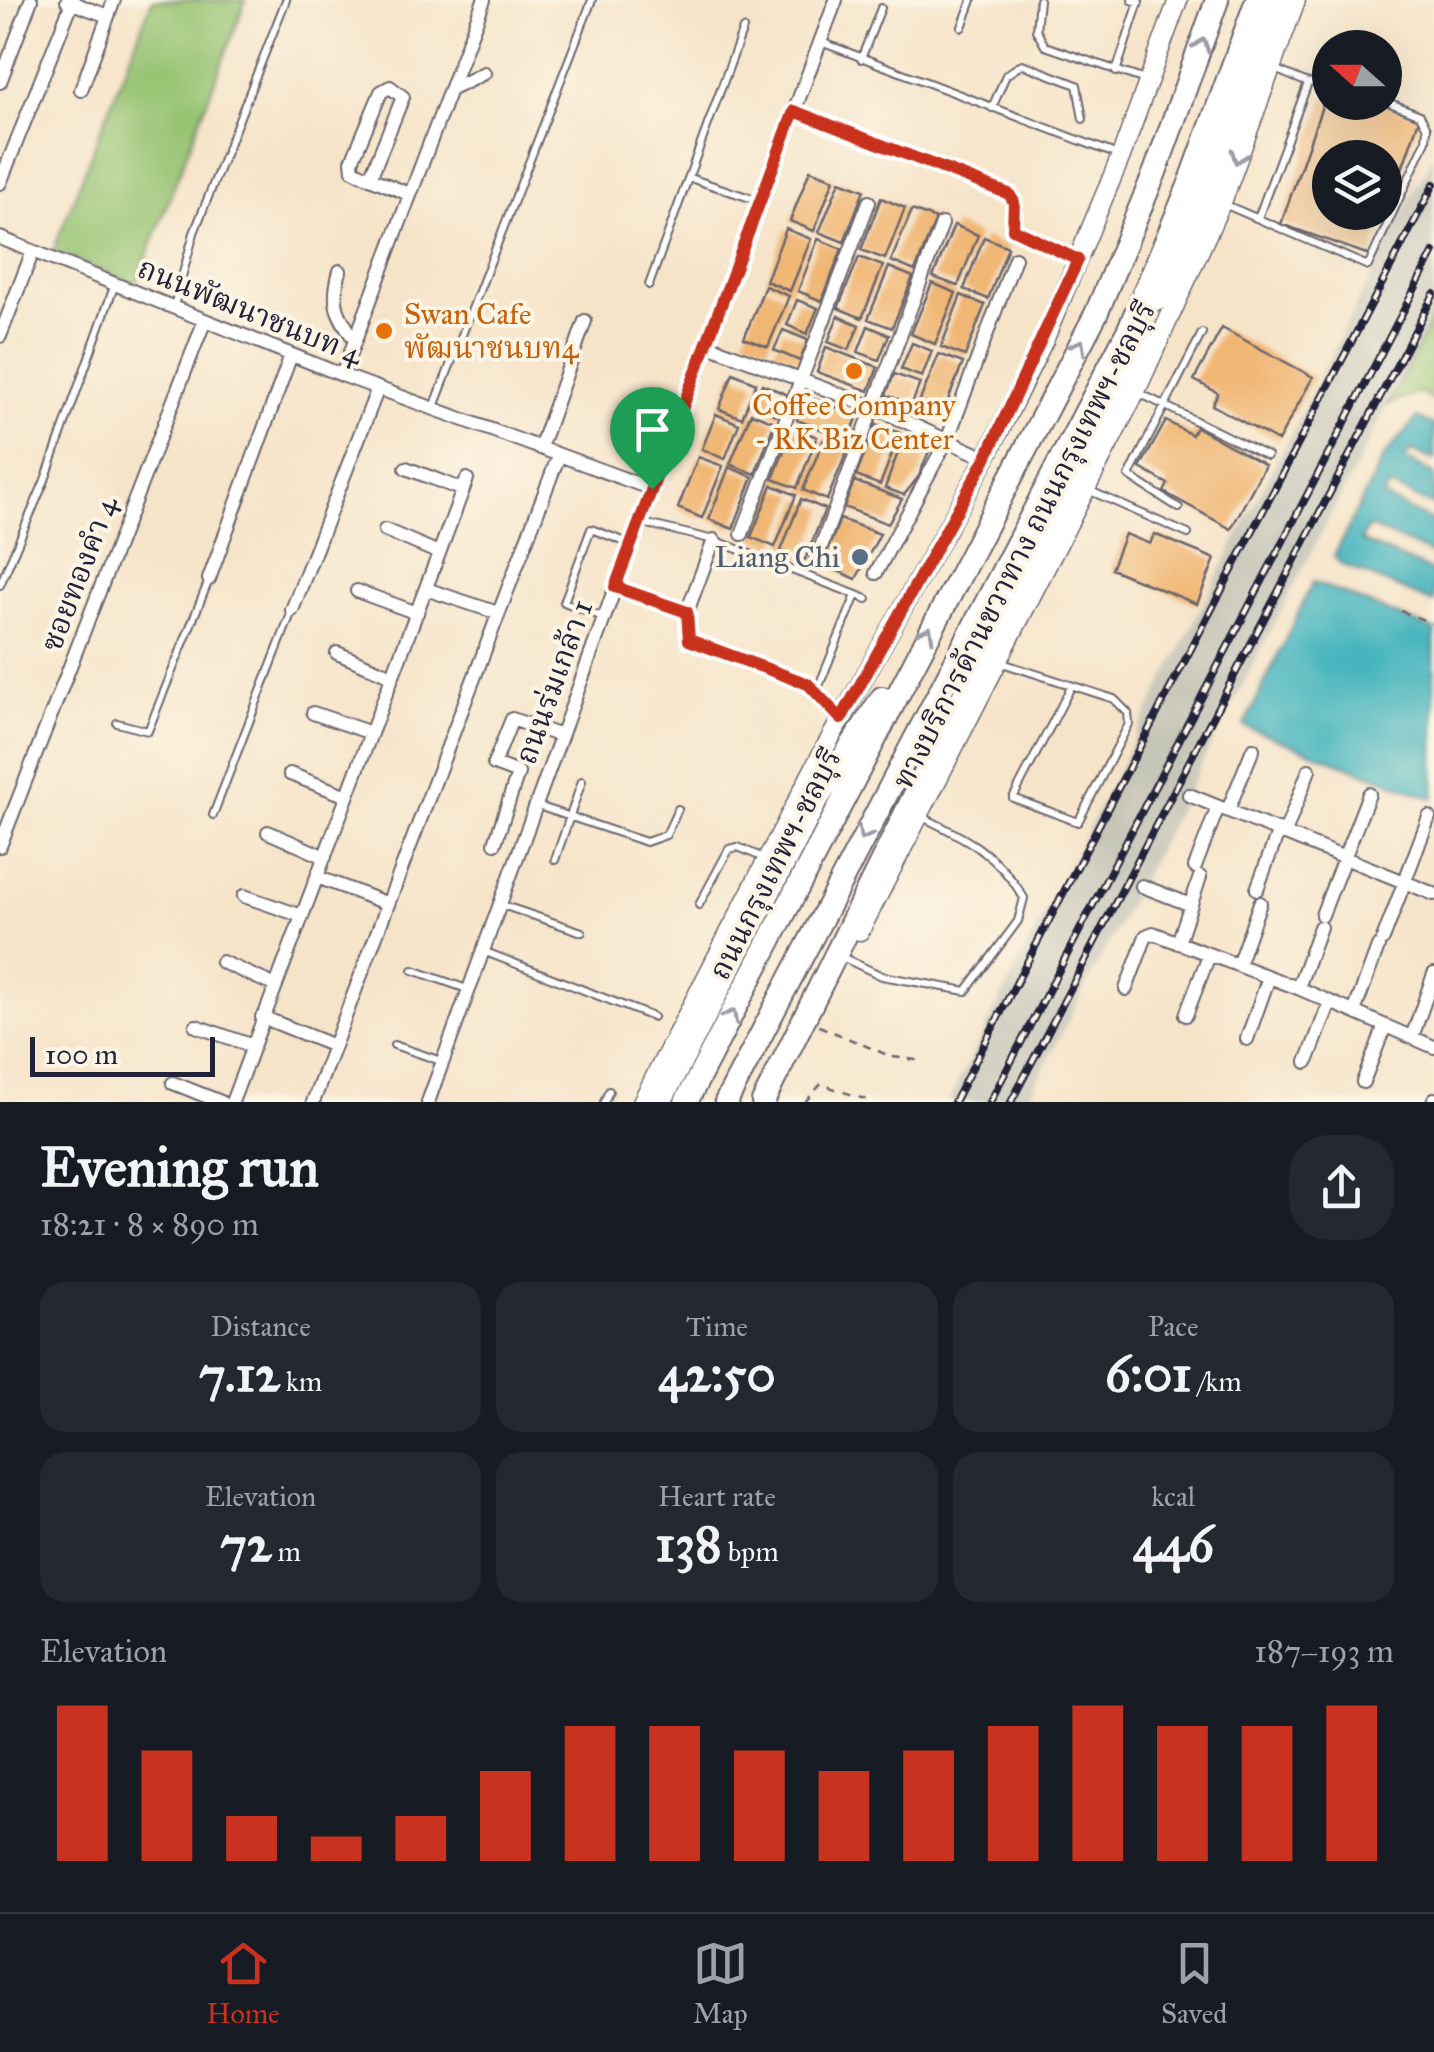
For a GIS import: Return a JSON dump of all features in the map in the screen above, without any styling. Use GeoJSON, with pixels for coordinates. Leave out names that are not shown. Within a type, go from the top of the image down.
{"type":"FeatureCollection","features":[{"type":"Feature","properties":{"kind":"highway","name":"ถนนกรุงเทพฯ-ชลบุรี"},"geometry":{"type":"LineString","coordinates":[[686,1102],[1096,314],[1155,172],[1218,0]]}},
{"type":"Feature","properties":{"kind":"highway"},"geometry":{"type":"LineString","coordinates":[[726,1102],[1129,329],[1189,186],[1256,0]]}},
{"type":"Feature","properties":{"kind":"highway"},"geometry":{"type":"LineString","coordinates":[[762,1102],[1119,385],[1202,202],[1276,0]]}},
{"type":"Feature","properties":{"kind":"highway"},"geometry":{"type":"LineString","coordinates":[[660,1102],[816,801],[873,708],[906,674]]}},
{"type":"Feature","properties":{"kind":"highway"},"geometry":{"type":"LineString","coordinates":[[747,1102],[932,738],[944,687]]}},
{"type":"Feature","properties":{"kind":"main road"},"geometry":{"type":"LineString","coordinates":[[642,1102],[841,719],[986,458],[1078,260],[1178,0]]}},
{"type":"Feature","properties":{"kind":"main road","name":"ทางบริการด้านขวาทาง ถนนกรุงเทพฯ-ชลบุรี"},"geometry":{"type":"LineString","coordinates":[[772,1102],[1136,391],[1220,202],[1296,0]]}},
{"type":"Feature","properties":{"kind":"street"},"geometry":{"type":"LineString","coordinates":[[0,82],[31,0]]}},
{"type":"Feature","properties":{"kind":"street"},"geometry":{"type":"LineString","coordinates":[[81,90],[114,0]]}},
{"type":"Feature","properties":{"kind":"street"},"geometry":{"type":"LineString","coordinates":[[342,375],[484,0]]}},
{"type":"Feature","properties":{"kind":"street","name":"ถนนร่มเกล้า 1"},"geometry":{"type":"LineString","coordinates":[[428,1102],[615,587],[836,0]]}},
{"type":"Feature","properties":{"kind":"street"},"geometry":{"type":"LineString","coordinates":[[0,184],[70,1],[108,16]]}},
{"type":"Feature","properties":{"kind":"street"},"geometry":{"type":"LineString","coordinates":[[450,90],[484,73]]}},
{"type":"Feature","properties":{"kind":"street"},"geometry":{"type":"LineString","coordinates":[[370,178],[403,97],[390,87],[381,92],[352,161],[354,170],[370,178],[409,194]]}},
{"type":"Feature","properties":{"kind":"street"},"geometry":{"type":"LineString","coordinates":[[794,111],[1009,194],[1014,202],[1013,229],[1078,260]]}},
{"type":"Feature","properties":{"kind":"street"},"geometry":{"type":"LineString","coordinates":[[742,534],[869,202]]}},
{"type":"Feature","properties":{"kind":"street"},"geometry":{"type":"LineString","coordinates":[[816,560],[942,224]]}},
{"type":"Feature","properties":{"kind":"street","name":"ถนนพัฒนาชนบท 4"},"geometry":{"type":"LineString","coordinates":[[0,238],[342,375],[652,489]]}},
{"type":"Feature","properties":{"kind":"street"},"geometry":{"type":"LineString","coordinates":[[0,336],[32,251]]}},
{"type":"Feature","properties":{"kind":"street"},"geometry":{"type":"LineString","coordinates":[[876,573],[948,438],[1015,258]]}},
{"type":"Feature","properties":{"kind":"street"},"geometry":{"type":"LineString","coordinates":[[340,272],[333,297],[335,312],[355,340]]}},
{"type":"Feature","properties":{"kind":"street","name":"ซอยทองคำ 4"},"geometry":{"type":"LineString","coordinates":[[0,846],[205,320]]}},
{"type":"Feature","properties":{"kind":"street"},"geometry":{"type":"LineString","coordinates":[[540,448],[586,322]]}},
{"type":"Feature","properties":{"kind":"street"},"geometry":{"type":"LineString","coordinates":[[705,344],[873,407],[986,458]]}},
{"type":"Feature","properties":{"kind":"street"},"geometry":{"type":"LineString","coordinates":[[210,578],[291,355]]}},
{"type":"Feature","properties":{"kind":"street"},"geometry":{"type":"LineString","coordinates":[[292,610],[378,388]]}},
{"type":"Feature","properties":{"kind":"street"},"geometry":{"type":"LineString","coordinates":[[313,1102],[558,454]]}},
{"type":"Feature","properties":{"kind":"street"},"geometry":{"type":"LineString","coordinates":[[232,1102],[465,484],[406,468]]}},
{"type":"Feature","properties":{"kind":"street"},"geometry":{"type":"LineString","coordinates":[[385,530],[439,554]]}},
{"type":"Feature","properties":{"kind":"street"},"geometry":{"type":"LineString","coordinates":[[615,587],[687,612],[714,540]]}},
{"type":"Feature","properties":{"kind":"street"},"geometry":{"type":"LineString","coordinates":[[426,588],[498,613]]}},
{"type":"Feature","properties":{"kind":"street"},"geometry":{"type":"LineString","coordinates":[[358,591],[416,612]]}},
{"type":"Feature","properties":{"kind":"street"},"geometry":{"type":"LineString","coordinates":[[337,652],[392,676]]}},
{"type":"Feature","properties":{"kind":"street"},"geometry":{"type":"LineString","coordinates":[[313,713],[371,734]]}},
{"type":"Feature","properties":{"kind":"street"},"geometry":{"type":"LineString","coordinates":[[495,843],[518,773],[494,764],[512,720],[561,736]]}},
{"type":"Feature","properties":{"kind":"street"},"geometry":{"type":"LineString","coordinates":[[1178,943],[1198,872],[1223,808],[1253,750]]}},
{"type":"Feature","properties":{"kind":"street"},"geometry":{"type":"LineString","coordinates":[[1238,966],[1282,832],[1309,770]]}},
{"type":"Feature","properties":{"kind":"street"},"geometry":{"type":"LineString","coordinates":[[290,774],[348,796]]}},
{"type":"Feature","properties":{"kind":"street"},"geometry":{"type":"LineString","coordinates":[[1298,988],[1369,794]]}},
{"type":"Feature","properties":{"kind":"street"},"geometry":{"type":"LineString","coordinates":[[1189,795],[1434,894]]}},
{"type":"Feature","properties":{"kind":"street"},"geometry":{"type":"LineString","coordinates":[[1354,1012],[1429,817]]}},
{"type":"Feature","properties":{"kind":"street"},"geometry":{"type":"LineString","coordinates":[[268,832],[324,857]]}},
{"type":"Feature","properties":{"kind":"street"},"geometry":{"type":"LineString","coordinates":[[317,877],[388,904]]}},
{"type":"Feature","properties":{"kind":"street"},"geometry":{"type":"LineString","coordinates":[[1142,886],[1191,904]]}},
{"type":"Feature","properties":{"kind":"street"},"geometry":{"type":"LineString","coordinates":[[244,896],[302,916]]}},
{"type":"Feature","properties":{"kind":"street"},"geometry":{"type":"LineString","coordinates":[[1126,989],[1148,933],[1298,988],[1434,1047]]}},
{"type":"Feature","properties":{"kind":"street"},"geometry":{"type":"LineString","coordinates":[[1186,1015],[1209,955]]}},
{"type":"Feature","properties":{"kind":"street"},"geometry":{"type":"LineString","coordinates":[[222,962],[276,986]]}},
{"type":"Feature","properties":{"kind":"street"},"geometry":{"type":"LineString","coordinates":[[1412,1037],[1434,974]]}},
{"type":"Feature","properties":{"kind":"street"},"geometry":{"type":"LineString","coordinates":[[1247,1039],[1269,977]]}},
{"type":"Feature","properties":{"kind":"street"},"geometry":{"type":"LineString","coordinates":[[1308,1062],[1330,1002]]}},
{"type":"Feature","properties":{"kind":"street"},"geometry":{"type":"LineString","coordinates":[[263,1017],[334,1046]]}},
{"type":"Feature","properties":{"kind":"street"},"geometry":{"type":"LineString","coordinates":[[196,1026],[253,1046]]}},
{"type":"Feature","properties":{"kind":"street"},"geometry":{"type":"LineString","coordinates":[[1362,1082],[1385,1026]]}},
{"type":"Feature","properties":{"kind":"street"},"geometry":{"type":"LineString","coordinates":[[173,1083],[221,1102]]}},
{"type":"Feature","properties":{"kind":"lane"},"geometry":{"type":"LineString","coordinates":[[173,307],[194,233],[286,0]]}},
{"type":"Feature","properties":{"kind":"lane"},"geometry":{"type":"LineString","coordinates":[[433,408],[592,0]]}},
{"type":"Feature","properties":{"kind":"lane"},"geometry":{"type":"LineString","coordinates":[[962,26],[972,0]]}},
{"type":"Feature","properties":{"kind":"lane"},"geometry":{"type":"LineString","coordinates":[[1039,0],[1036,30],[1046,46],[1149,82]]}},
{"type":"Feature","properties":{"kind":"lane"},"geometry":{"type":"LineString","coordinates":[[1116,72],[1138,2],[1132,0]]}},
{"type":"Feature","properties":{"kind":"lane"},"geometry":{"type":"LineString","coordinates":[[861,58],[881,8]]}},
{"type":"Feature","properties":{"kind":"lane"},"geometry":{"type":"LineString","coordinates":[[649,286],[743,29]]}},
{"type":"Feature","properties":{"kind":"lane"},"geometry":{"type":"LineString","coordinates":[[820,42],[1121,156]]}},
{"type":"Feature","properties":{"kind":"lane"},"geometry":{"type":"LineString","coordinates":[[992,108],[1006,75],[1022,64],[1077,85],[1083,119]]}},
{"type":"Feature","properties":{"kind":"lane"},"geometry":{"type":"LineString","coordinates":[[1271,68],[1312,83]]}},
{"type":"Feature","properties":{"kind":"lane"},"geometry":{"type":"LineString","coordinates":[[1258,218],[1308,83]]}},
{"type":"Feature","properties":{"kind":"lane"},"geometry":{"type":"LineString","coordinates":[[1220,202],[1360,266],[1371,264],[1426,141],[1427,128],[1420,115],[1402,108]]}},
{"type":"Feature","properties":{"kind":"lane"},"geometry":{"type":"LineString","coordinates":[[690,178],[759,201]]}},
{"type":"Feature","properties":{"kind":"lane"},"geometry":{"type":"LineString","coordinates":[[0,585],[44,480],[115,284]]}},
{"type":"Feature","properties":{"kind":"lane"},"geometry":{"type":"LineString","coordinates":[[1180,508],[1129,476],[1202,333]]}},
{"type":"Feature","properties":{"kind":"lane"},"geometry":{"type":"LineString","coordinates":[[1136,391],[1267,456]]}},
{"type":"Feature","properties":{"kind":"lane"},"geometry":{"type":"LineString","coordinates":[[1086,489],[1188,534]]}},
{"type":"Feature","properties":{"kind":"lane"},"geometry":{"type":"LineString","coordinates":[[640,522],[714,540],[867,599]]}},
{"type":"Feature","properties":{"kind":"lane"},"geometry":{"type":"LineString","coordinates":[[604,618],[564,602],[592,529],[631,544]]}},
{"type":"Feature","properties":{"kind":"lane"},"geometry":{"type":"LineString","coordinates":[[117,723],[148,730],[210,578]]}},
{"type":"Feature","properties":{"kind":"lane"},"geometry":{"type":"LineString","coordinates":[[816,694],[856,595]]}},
{"type":"Feature","properties":{"kind":"lane"},"geometry":{"type":"LineString","coordinates":[[213,815],[292,610]]}},
{"type":"Feature","properties":{"kind":"lane"},"geometry":{"type":"LineString","coordinates":[[687,612],[689,640],[795,679],[841,719]]}},
{"type":"Feature","properties":{"kind":"lane"},"geometry":{"type":"LineString","coordinates":[[998,661],[1114,699],[1128,713],[1129,724],[1078,822],[1013,798],[1071,686]]}},
{"type":"Feature","properties":{"kind":"lane"},"geometry":{"type":"LineString","coordinates":[[554,860],[582,782]]}},
{"type":"Feature","properties":{"kind":"lane"},"geometry":{"type":"LineString","coordinates":[[535,806],[657,842],[666,835],[678,808]]}},
{"type":"Feature","properties":{"kind":"lane"},"geometry":{"type":"LineString","coordinates":[[846,959],[882,976],[966,991],[1018,921],[1024,898],[1010,874],[979,844],[918,816]]}},
{"type":"Feature","properties":{"kind":"lane"},"geometry":{"type":"LineString","coordinates":[[699,905],[728,849],[738,847],[768,859]]}},
{"type":"Feature","properties":{"kind":"lane"},"geometry":{"type":"LineString","coordinates":[[499,904],[582,932]]}},
{"type":"Feature","properties":{"kind":"lane"},"geometry":{"type":"LineString","coordinates":[[482,950],[653,1017]]}},
{"type":"Feature","properties":{"kind":"lane"},"geometry":{"type":"LineString","coordinates":[[413,970],[468,990]]}},
{"type":"Feature","properties":{"kind":"lane"},"geometry":{"type":"LineString","coordinates":[[394,1045],[442,1061]]}},
{"type":"Feature","properties":{"kind":"lane"},"geometry":{"type":"LineString","coordinates":[[604,1102],[609,1090]]}},
{"type":"Feature","properties":{"kind":"path"},"geometry":{"type":"LineString","coordinates":[[1401,610],[1434,624]]}},
{"type":"Feature","properties":{"kind":"path"},"geometry":{"type":"LineString","coordinates":[[813,1023],[892,1057],[916,1060],[922,1055]]}},
{"type":"Feature","properties":{"kind":"path"},"geometry":{"type":"LineString","coordinates":[[805,1102],[821,1084],[873,1102]]}},
{"type":"Feature","properties":{"kind":"shaded area"},"geometry":{"type":"Polygon","coordinates":[[[1434,154],[1434,316],[1026,1102],[948,1102],[1395,230],[1402,230],[1402,216],[1434,154]]]}},
{"type":"Feature","properties":{"kind":"green space"},"geometry":{"type":"Polygon","coordinates":[[[152,0],[246,0],[136,285],[53,251],[152,0]]]}},
{"type":"Feature","properties":{"kind":"green space"},"geometry":{"type":"Polygon","coordinates":[[[1434,316],[1434,400],[1418,393],[1388,405],[1434,316]]]}},
{"type":"Feature","properties":{"kind":"water"},"geometry":{"type":"Polygon","coordinates":[[[1417,418],[1434,425],[1434,460],[1412,451],[1404,458],[1434,474],[1434,506],[1390,486],[1383,497],[1434,522],[1434,555],[1373,528],[1367,528],[1361,541],[1434,572],[1434,603],[1341,564],[1334,556],[1384,456],[1417,418]]]}},
{"type":"Feature","properties":{"kind":"water"},"geometry":{"type":"Polygon","coordinates":[[[1313,582],[1434,630],[1434,799],[1244,726],[1313,582]]]}},
{"type":"Feature","properties":{"kind":"building"},"geometry":{"type":"Polygon","coordinates":[[[1402,110],[1420,117],[1402,169],[1402,140],[1312,140],[1312,230],[1381,230],[1372,256],[1281,224],[1317,120],[1402,120],[1402,110]]]}},
{"type":"Feature","properties":{"kind":"building"},"geometry":{"type":"Polygon","coordinates":[[[810,170],[834,179],[814,231],[790,221],[810,170]]]}},
{"type":"Feature","properties":{"kind":"building"},"geometry":{"type":"Polygon","coordinates":[[[840,181],[864,190],[844,242],[819,232],[840,181]]]}},
{"type":"Feature","properties":{"kind":"building"},"geometry":{"type":"Polygon","coordinates":[[[881,198],[905,208],[885,259],[861,250],[881,198]]]}},
{"type":"Feature","properties":{"kind":"building"},"geometry":{"type":"Polygon","coordinates":[[[912,210],[936,219],[915,271],[891,261],[912,210]]]}},
{"type":"Feature","properties":{"kind":"building"},"geometry":{"type":"Polygon","coordinates":[[[954,225],[978,235],[958,286],[933,277],[954,225]]]}},
{"type":"Feature","properties":{"kind":"building"},"geometry":{"type":"Polygon","coordinates":[[[786,229],[811,239],[790,291],[766,281],[786,229]]]}},
{"type":"Feature","properties":{"kind":"building"},"geometry":{"type":"Polygon","coordinates":[[[984,237],[1008,247],[988,299],[964,289],[984,237]]]}},
{"type":"Feature","properties":{"kind":"building"},"geometry":{"type":"Polygon","coordinates":[[[818,239],[842,249],[822,301],[798,291],[818,239]]]}},
{"type":"Feature","properties":{"kind":"building"},"geometry":{"type":"Polygon","coordinates":[[[859,257],[883,266],[862,318],[838,308],[859,257]]]}},
{"type":"Feature","properties":{"kind":"building"},"geometry":{"type":"Polygon","coordinates":[[[889,267],[913,277],[892,328],[868,319],[889,267]]]}},
{"type":"Feature","properties":{"kind":"building"},"geometry":{"type":"Polygon","coordinates":[[[932,283],[956,293],[935,344],[911,334],[932,283]]]}},
{"type":"Feature","properties":{"kind":"building"},"geometry":{"type":"Polygon","coordinates":[[[765,286],[789,296],[768,347],[744,338],[765,286]]]}},
{"type":"Feature","properties":{"kind":"building"},"geometry":{"type":"Polygon","coordinates":[[[961,295],[985,305],[965,356],[941,347],[961,295]]]}},
{"type":"Feature","properties":{"kind":"building"},"geometry":{"type":"Polygon","coordinates":[[[797,300],[818,308],[807,334],[787,325],[797,300]]]}},
{"type":"Feature","properties":{"kind":"building"},"geometry":{"type":"Polygon","coordinates":[[[838,316],[859,325],[849,350],[828,342],[838,316]]]}},
{"type":"Feature","properties":{"kind":"building"},"geometry":{"type":"Polygon","coordinates":[[[868,326],[889,335],[879,360],[858,352],[868,326]]]}},
{"type":"Feature","properties":{"kind":"building"},"geometry":{"type":"Polygon","coordinates":[[[1222,328],[1313,377],[1278,441],[1212,405],[1218,393],[1194,380],[1222,328]]]}},
{"type":"Feature","properties":{"kind":"building"},"geometry":{"type":"Polygon","coordinates":[[[783,330],[808,340],[800,361],[774,350],[783,330]]]}},
{"type":"Feature","properties":{"kind":"building"},"geometry":{"type":"Polygon","coordinates":[[[912,343],[932,351],[922,377],[901,369],[912,343]]]}},
{"type":"Feature","properties":{"kind":"building"},"geometry":{"type":"Polygon","coordinates":[[[826,347],[878,367],[869,391],[817,372],[826,347]]]}},
{"type":"Feature","properties":{"kind":"building"},"geometry":{"type":"Polygon","coordinates":[[[939,354],[963,363],[942,415],[918,405],[939,354]]]}},
{"type":"Feature","properties":{"kind":"building"},"geometry":{"type":"Polygon","coordinates":[[[733,373],[756,383],[742,418],[719,409],[733,373]]]}},
{"type":"Feature","properties":{"kind":"building"},"geometry":{"type":"Polygon","coordinates":[[[894,374],[920,383],[912,404],[886,395],[894,374]]]}},
{"type":"Feature","properties":{"kind":"building"},"geometry":{"type":"Polygon","coordinates":[[[762,384],[788,395],[779,416],[754,405],[762,384]]]}},
{"type":"Feature","properties":{"kind":"building"},"geometry":{"type":"Polygon","coordinates":[[[806,396],[858,415],[849,440],[797,420],[806,396]]]}},
{"type":"Feature","properties":{"kind":"building"},"geometry":{"type":"Polygon","coordinates":[[[751,413],[775,422],[755,474],[730,464],[751,413]]]}},
{"type":"Feature","properties":{"kind":"building"},"geometry":{"type":"Polygon","coordinates":[[[716,414],[739,424],[725,459],[702,449],[716,414]]]}},
{"type":"Feature","properties":{"kind":"building"},"geometry":{"type":"Polygon","coordinates":[[[1166,421],[1192,435],[1196,427],[1265,465],[1231,529],[1164,492],[1168,484],[1140,468],[1166,421]]]}},
{"type":"Feature","properties":{"kind":"building"},"geometry":{"type":"Polygon","coordinates":[[[876,424],[900,433],[880,485],[856,476],[876,424]]]}},
{"type":"Feature","properties":{"kind":"building"},"geometry":{"type":"Polygon","coordinates":[[[793,427],[817,437],[797,488],[773,479],[793,427]]]}},
{"type":"Feature","properties":{"kind":"building"},"geometry":{"type":"Polygon","coordinates":[[[904,436],[931,446],[919,476],[904,495],[885,488],[904,436]]]}},
{"type":"Feature","properties":{"kind":"building"},"geometry":{"type":"Polygon","coordinates":[[[824,439],[848,449],[827,500],[803,490],[824,439]]]}},
{"type":"Feature","properties":{"kind":"building"},"geometry":{"type":"Polygon","coordinates":[[[698,457],[723,466],[702,518],[678,508],[698,457]]]}},
{"type":"Feature","properties":{"kind":"building"},"geometry":{"type":"Polygon","coordinates":[[[729,467],[753,477],[733,529],[709,519],[729,467]]]}},
{"type":"Feature","properties":{"kind":"building"},"geometry":{"type":"Polygon","coordinates":[[[854,481],[902,499],[888,524],[844,507],[854,481]]]}},
{"type":"Feature","properties":{"kind":"building"},"geometry":{"type":"Polygon","coordinates":[[[772,485],[796,495],[775,547],[751,537],[772,485]]]}},
{"type":"Feature","properties":{"kind":"building"},"geometry":{"type":"Polygon","coordinates":[[[801,499],[825,509],[805,560],[781,551],[801,499]]]}},
{"type":"Feature","properties":{"kind":"building"},"geometry":{"type":"Polygon","coordinates":[[[840,519],[880,534],[856,579],[822,564],[840,519]]]}},
{"type":"Feature","properties":{"kind":"building"},"geometry":{"type":"Polygon","coordinates":[[[1125,534],[1150,544],[1154,534],[1215,559],[1197,604],[1111,569],[1125,534]]]}},
{"type":"Feature","properties":{"kind":"railway"},"geometry":{"type":"LineString","coordinates":[[954,1102],[1434,184]]}},
{"type":"Feature","properties":{"kind":"railway"},"geometry":{"type":"LineString","coordinates":[[990,1102],[1434,252]]}},
{"type":"Feature","properties":{"kind":"railway"},"geometry":{"type":"LineString","coordinates":[[1011,1102],[1434,294]]}},
{"type":"Feature","properties":{"kind":"place","name":"Swan Cafe พัฒนาชนบท4"},"geometry":{"type":"Point","coordinates":[384,331]}},
{"type":"Feature","properties":{"kind":"place","name":"Coffee Company - RK Biz Center"},"geometry":{"type":"Point","coordinates":[854,371]}},
{"type":"Feature","properties":{"kind":"place","name":"Liang Chi"},"geometry":{"type":"Point","coordinates":[860,557]}},
{"type":"Feature","properties":{"kind":"route"},"geometry":{"type":"LineString","coordinates":[[794,111],[1009,194],[1014,202],[1010,222],[1019,235],[1078,260],[986,458],[841,719],[808,684],[689,640],[687,612],[615,587],[652,489],[794,111]]}}]}
